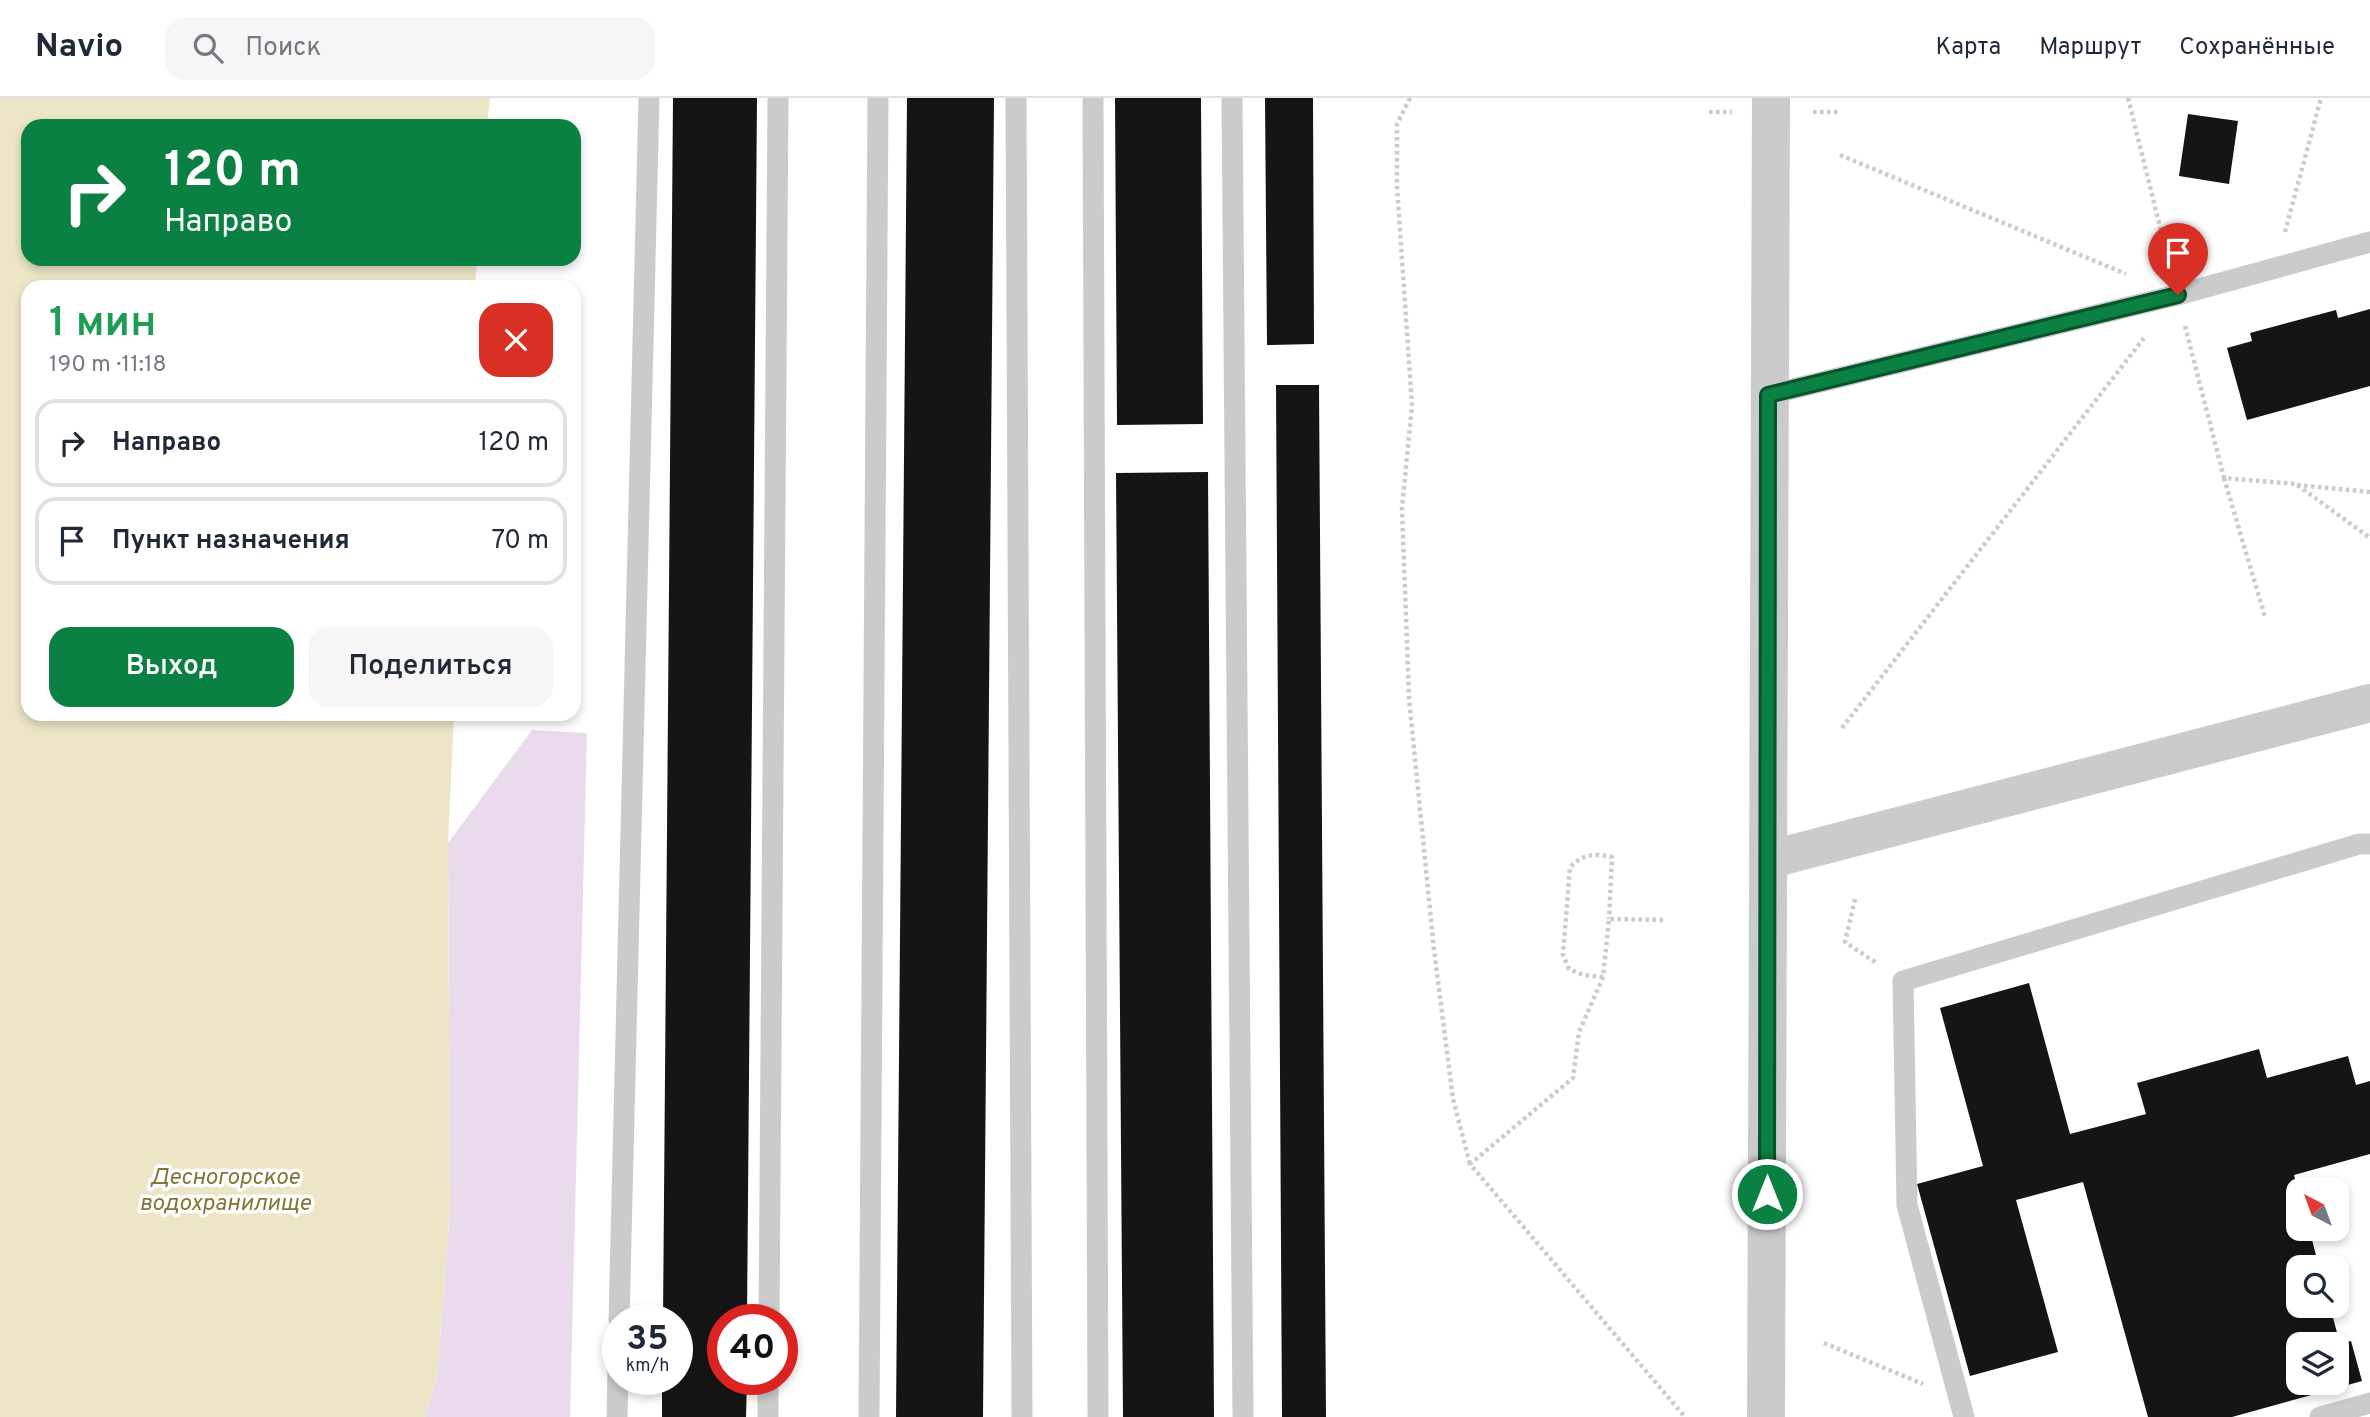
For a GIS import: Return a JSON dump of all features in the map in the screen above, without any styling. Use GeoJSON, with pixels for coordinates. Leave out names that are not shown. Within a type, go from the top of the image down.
{"type":"FeatureCollection","features":[{"type":"Feature","properties":{"kind":"street"},"geometry":{"type":"LineString","coordinates":[[1766,1417],[1770,98]]}},
{"type":"Feature","properties":{"kind":"street"},"geometry":{"type":"LineString","coordinates":[[1768,860],[2370,703]]}},
{"type":"Feature","properties":{"kind":"lane"},"geometry":{"type":"LineString","coordinates":[[619,1304],[649,98]]}},
{"type":"Feature","properties":{"kind":"lane"},"geometry":{"type":"LineString","coordinates":[[769,1304],[778,98]]}},
{"type":"Feature","properties":{"kind":"lane"},"geometry":{"type":"LineString","coordinates":[[869,1417],[878,98]]}},
{"type":"Feature","properties":{"kind":"lane"},"geometry":{"type":"LineString","coordinates":[[1016,98],[1022,1417]]}},
{"type":"Feature","properties":{"kind":"lane"},"geometry":{"type":"LineString","coordinates":[[1093,98],[1098,1417]]}},
{"type":"Feature","properties":{"kind":"lane"},"geometry":{"type":"LineString","coordinates":[[1232,98],[1243,1417]]}},
{"type":"Feature","properties":{"kind":"lane"},"geometry":{"type":"LineString","coordinates":[[1768,395],[2178,295],[2370,242]]}},
{"type":"Feature","properties":{"kind":"lane"},"geometry":{"type":"LineString","coordinates":[[1961,1408],[1907,1205],[1903,981],[2359,844],[2370,844]]}},
{"type":"Feature","properties":{"kind":"lane"},"geometry":{"type":"LineString","coordinates":[[617,1395],[617,1417]]}},
{"type":"Feature","properties":{"kind":"lane"},"geometry":{"type":"LineString","coordinates":[[768,1395],[768,1417]]}},
{"type":"Feature","properties":{"kind":"lane"},"geometry":{"type":"LineString","coordinates":[[2320,1417],[2370,1403]]}},
{"type":"Feature","properties":{"kind":"path"},"geometry":{"type":"LineString","coordinates":[[1410,98],[1397,124],[1397,186],[1412,406],[1402,508],[1409,698],[1434,950],[1453,1099],[1470,1164],[1685,1417]]}},
{"type":"Feature","properties":{"kind":"path"},"geometry":{"type":"LineString","coordinates":[[2128,98],[2224,478],[2265,617]]}},
{"type":"Feature","properties":{"kind":"path"},"geometry":{"type":"LineString","coordinates":[[2275,268],[2321,98]]}},
{"type":"Feature","properties":{"kind":"path"},"geometry":{"type":"LineString","coordinates":[[1806,113],[1840,112]]}},
{"type":"Feature","properties":{"kind":"path"},"geometry":{"type":"LineString","coordinates":[[1840,155],[2178,295]]}},
{"type":"Feature","properties":{"kind":"path"},"geometry":{"type":"LineString","coordinates":[[1842,728],[2178,295]]}},
{"type":"Feature","properties":{"kind":"path"},"geometry":{"type":"LineString","coordinates":[[2224,478],[2370,492]]}},
{"type":"Feature","properties":{"kind":"path"},"geometry":{"type":"LineString","coordinates":[[2296,484],[2370,538]]}},
{"type":"Feature","properties":{"kind":"path"},"geometry":{"type":"LineString","coordinates":[[1470,1164],[1573,1079],[1579,1032],[1603,977],[1609,919],[1612,857],[1593,853],[1580,857],[1570,867],[1563,955],[1569,968],[1583,975],[1603,977]]}},
{"type":"Feature","properties":{"kind":"path"},"geometry":{"type":"LineString","coordinates":[[1845,942],[1855,899]]}},
{"type":"Feature","properties":{"kind":"path"},"geometry":{"type":"LineString","coordinates":[[1609,919],[1663,920]]}},
{"type":"Feature","properties":{"kind":"path"},"geometry":{"type":"LineString","coordinates":[[1824,1343],[1961,1408]]}},
{"type":"Feature","properties":{"kind":"shaded area"},"geometry":{"type":"Polygon","coordinates":[[[532,730],[587,733],[570,1417],[425,1417],[437,1377],[450,1208],[448,843],[532,730]]]}},
{"type":"Feature","properties":{"kind":"water","name":"Десногорское водохранилище"},"geometry":{"type":"Polygon","coordinates":[[[0,98],[490,98],[488,119],[21,119],[21,266],[476,266],[476,280],[21,280],[21,721],[454,721],[448,843],[450,1208],[437,1377],[425,1417],[0,1417],[0,98]]]}},
{"type":"Feature","properties":{"kind":"building"},"geometry":{"type":"Polygon","coordinates":[[[673,98],[757,98],[747,1304],[707,1304],[707,1395],[747,1395],[746,1417],[662,1417],[662,1395],[693,1395],[693,1304],[663,1304],[673,98]]]}},
{"type":"Feature","properties":{"kind":"building"},"geometry":{"type":"Polygon","coordinates":[[[907,98],[994,98],[983,1417],[896,1417],[907,98]]]}},
{"type":"Feature","properties":{"kind":"building"},"geometry":{"type":"Polygon","coordinates":[[[1115,98],[1201,98],[1203,424],[1117,425],[1115,98]]]}},
{"type":"Feature","properties":{"kind":"building"},"geometry":{"type":"Polygon","coordinates":[[[1265,98],[1313,98],[1314,344],[1267,345],[1265,98]]]}},
{"type":"Feature","properties":{"kind":"building"},"geometry":{"type":"Polygon","coordinates":[[[2188,114],[2238,121],[2229,184],[2179,176],[2188,114]]]}},
{"type":"Feature","properties":{"kind":"building"},"geometry":{"type":"Polygon","coordinates":[[[2370,309],[2370,386],[2247,420],[2227,348],[2252,341],[2250,333],[2336,310],[2338,318],[2370,309]]]}},
{"type":"Feature","properties":{"kind":"building"},"geometry":{"type":"Polygon","coordinates":[[[1276,385],[1319,385],[1326,1417],[1282,1417],[1276,385]]]}},
{"type":"Feature","properties":{"kind":"building"},"geometry":{"type":"Polygon","coordinates":[[[1208,472],[1214,1417],[1123,1417],[1116,473],[1208,472]]]}},
{"type":"Feature","properties":{"kind":"building"},"geometry":{"type":"Polygon","coordinates":[[[2029,983],[2070,1134],[2146,1114],[2137,1083],[2259,1049],[2267,1078],[2348,1056],[2356,1085],[2370,1081],[2370,1154],[2294,1175],[2295,1178],[2286,1178],[2286,1241],[2312,1241],[2316,1255],[2286,1255],[2286,1318],[2333,1318],[2337,1332],[2286,1332],[2286,1395],[2311,1395],[2232,1417],[2148,1417],[2083,1182],[2016,1200],[2058,1352],[1970,1376],[1917,1184],[1983,1166],[1940,1008],[2029,983]]]}},
{"type":"Feature","properties":{"kind":"building"},"geometry":{"type":"Polygon","coordinates":[[[2351,1341],[2362,1381],[2349,1385],[2349,1342],[2351,1341]]]}},
{"type":"Feature","properties":{"kind":"route"},"geometry":{"type":"LineString","coordinates":[[1767,1194],[1768,395],[2178,295]]}}]}
